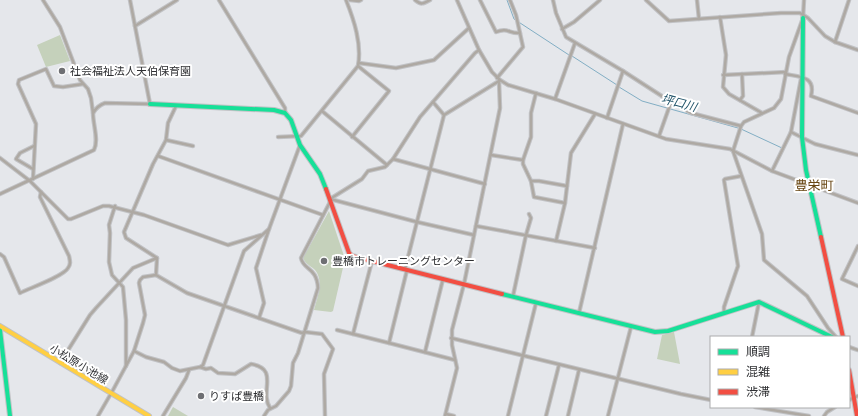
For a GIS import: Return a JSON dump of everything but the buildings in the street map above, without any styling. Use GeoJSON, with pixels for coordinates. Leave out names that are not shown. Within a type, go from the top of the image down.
{"type":"FeatureCollection","features":[{"type":"Feature","properties":{"kind":"street"},"geometry":{"type":"LineString","coordinates":[[0,194],[94,150],[96,146],[91,98],[88,89],[80,80],[60,27],[44,0]]}},
{"type":"Feature","properties":{"kind":"street"},"geometry":{"type":"LineString","coordinates":[[130,0],[150,104]]}},
{"type":"Feature","properties":{"kind":"street"},"geometry":{"type":"LineString","coordinates":[[135,26],[177,0]]}},
{"type":"Feature","properties":{"kind":"street"},"geometry":{"type":"LineString","coordinates":[[219,0],[285,108],[285,113]]}},
{"type":"Feature","properties":{"kind":"street"},"geometry":{"type":"LineString","coordinates":[[278,137],[301,136],[358,65],[357,32],[346,0]]}},
{"type":"Feature","properties":{"kind":"street"},"geometry":{"type":"LineString","coordinates":[[350,0],[361,0]]}},
{"type":"Feature","properties":{"kind":"street"},"geometry":{"type":"LineString","coordinates":[[414,0],[420,4],[423,4],[430,0]]}},
{"type":"Feature","properties":{"kind":"street"},"geometry":{"type":"LineString","coordinates":[[457,0],[479,50],[488,66],[499,80],[512,86],[555,99],[666,139],[730,149],[772,171],[858,204]]}},
{"type":"Feature","properties":{"kind":"street"},"geometry":{"type":"LineString","coordinates":[[480,0],[496,32],[502,29],[517,34],[520,33]]}},
{"type":"Feature","properties":{"kind":"street"},"geometry":{"type":"LineString","coordinates":[[389,343],[444,115],[499,80],[522,47],[520,33],[510,0]]}},
{"type":"Feature","properties":{"kind":"street"},"geometry":{"type":"LineString","coordinates":[[553,0],[566,37],[691,113],[740,126]]}},
{"type":"Feature","properties":{"kind":"street"},"geometry":{"type":"LineString","coordinates":[[562,29],[574,22],[600,0]]}},
{"type":"Feature","properties":{"kind":"street"},"geometry":{"type":"LineString","coordinates":[[646,0],[669,21],[781,12],[803,16],[808,18],[824,36],[835,42],[858,50]]}},
{"type":"Feature","properties":{"kind":"street"},"geometry":{"type":"LineString","coordinates":[[697,0],[699,19]]}},
{"type":"Feature","properties":{"kind":"street"},"geometry":{"type":"LineString","coordinates":[[804,0],[801,77],[802,137],[806,170],[843,336]]}},
{"type":"Feature","properties":{"kind":"street"},"geometry":{"type":"LineString","coordinates":[[835,42],[849,0]]}},
{"type":"Feature","properties":{"kind":"street"},"geometry":{"type":"LineString","coordinates":[[803,16],[789,57],[781,99],[774,108],[744,122],[740,126],[733,151],[762,234],[764,260],[807,296],[828,328],[835,336]]}},
{"type":"Feature","properties":{"kind":"street"},"geometry":{"type":"LineString","coordinates":[[720,17],[726,55],[723,75],[725,90],[729,94],[763,113]]}},
{"type":"Feature","properties":{"kind":"street"},"geometry":{"type":"LineString","coordinates":[[358,65],[396,68],[434,60],[469,28]]}},
{"type":"Feature","properties":{"kind":"street"},"geometry":{"type":"LineString","coordinates":[[555,99],[575,43]]}},
{"type":"Feature","properties":{"kind":"street"},"geometry":{"type":"LineString","coordinates":[[264,416],[270,408],[276,406],[289,391],[291,386],[293,363],[305,332],[318,288],[318,280],[314,273],[302,262],[301,258],[330,200],[362,179],[368,171],[387,165],[394,159],[420,117],[479,50]]}},
{"type":"Feature","properties":{"kind":"street"},"geometry":{"type":"LineString","coordinates":[[352,137],[390,91],[358,65]]}},
{"type":"Feature","properties":{"kind":"street"},"geometry":{"type":"LineString","coordinates":[[31,180],[36,124],[18,84],[19,80],[46,69],[54,86],[63,87],[83,84]]}},
{"type":"Feature","properties":{"kind":"street"},"geometry":{"type":"LineString","coordinates":[[606,118],[623,71]]}},
{"type":"Feature","properties":{"kind":"street"},"geometry":{"type":"LineString","coordinates":[[723,75],[785,73],[801,77],[808,79],[812,83],[813,88],[811,96],[858,113]]}},
{"type":"Feature","properties":{"kind":"street"},"geometry":{"type":"LineString","coordinates":[[740,100],[743,96],[742,74]]}},
{"type":"Feature","properties":{"kind":"street"},"geometry":{"type":"LineString","coordinates":[[772,171],[791,132],[801,77]]}},
{"type":"Feature","properties":{"kind":"street"},"geometry":{"type":"LineString","coordinates":[[454,416],[445,415],[457,372],[451,338],[464,284],[500,108],[499,80]]}},
{"type":"Feature","properties":{"kind":"street"},"geometry":{"type":"LineString","coordinates":[[536,93],[531,113],[531,137],[523,164],[531,181],[534,197],[565,203]]}},
{"type":"Feature","properties":{"kind":"street"},"geometry":{"type":"LineString","coordinates":[[433,102],[444,115]]}},
{"type":"Feature","properties":{"kind":"street"},"geometry":{"type":"LineString","coordinates":[[659,136],[671,102]]}},
{"type":"Feature","properties":{"kind":"street"},"geometry":{"type":"LineString","coordinates":[[93,113],[100,105],[105,103],[274,110],[285,113],[291,120],[300,145],[320,174],[349,253],[352,256],[655,332],[662,332],[759,302],[830,336]]}},
{"type":"Feature","properties":{"kind":"street"},"geometry":{"type":"LineString","coordinates":[[157,258],[126,238],[124,232],[153,164],[166,140],[168,123],[176,106]]}},
{"type":"Feature","properties":{"kind":"street"},"geometry":{"type":"LineString","coordinates":[[322,111],[387,165]]}},
{"type":"Feature","properties":{"kind":"street"},"geometry":{"type":"LineString","coordinates":[[556,241],[565,203],[573,150],[594,114]]}},
{"type":"Feature","properties":{"kind":"street"},"geometry":{"type":"LineString","coordinates":[[579,313],[623,124]]}},
{"type":"Feature","properties":{"kind":"street"},"geometry":{"type":"LineString","coordinates":[[791,132],[815,144],[858,155]]}},
{"type":"Feature","properties":{"kind":"street"},"geometry":{"type":"LineString","coordinates":[[166,140],[193,146]]}},
{"type":"Feature","properties":{"kind":"street"},"geometry":{"type":"LineString","coordinates":[[259,318],[264,303],[256,268],[269,228],[300,145]]}},
{"type":"Feature","properties":{"kind":"street"},"geometry":{"type":"LineString","coordinates":[[33,169],[16,159],[20,152],[34,146]]}},
{"type":"Feature","properties":{"kind":"street"},"geometry":{"type":"LineString","coordinates":[[491,155],[523,160]]}},
{"type":"Feature","properties":{"kind":"street"},"geometry":{"type":"LineString","coordinates":[[158,156],[323,215]]}},
{"type":"Feature","properties":{"kind":"street"},"geometry":{"type":"LineString","coordinates":[[0,158],[31,180],[66,218],[71,220],[103,206],[115,206],[228,245],[261,235]]}},
{"type":"Feature","properties":{"kind":"street"},"geometry":{"type":"LineString","coordinates":[[394,159],[485,184]]}},
{"type":"Feature","properties":{"kind":"street"},"geometry":{"type":"LineString","coordinates":[[724,313],[724,307],[738,266],[724,180],[741,176]]}},
{"type":"Feature","properties":{"kind":"street"},"geometry":{"type":"LineString","coordinates":[[531,181],[567,186]]}},
{"type":"Feature","properties":{"kind":"street"},"geometry":{"type":"LineString","coordinates":[[0,254],[4,257],[20,293],[60,275],[69,268],[69,256],[40,197],[41,191]]}},
{"type":"Feature","properties":{"kind":"street"},"geometry":{"type":"LineString","coordinates":[[330,200],[474,235]]}},
{"type":"Feature","properties":{"kind":"street"},"geometry":{"type":"LineString","coordinates":[[115,206],[109,225],[109,262],[112,275],[123,287],[126,320],[126,366]]}},
{"type":"Feature","properties":{"kind":"street"},"geometry":{"type":"LineString","coordinates":[[513,297],[531,218],[529,214]]}},
{"type":"Feature","properties":{"kind":"street"},"geometry":{"type":"LineString","coordinates":[[476,226],[595,248]]}},
{"type":"Feature","properties":{"kind":"street"},"geometry":{"type":"LineString","coordinates":[[200,367],[203,365],[205,360],[244,251],[269,228]]}},
{"type":"Feature","properties":{"kind":"street"},"geometry":{"type":"LineString","coordinates":[[858,246],[842,280],[858,286]]}},
{"type":"Feature","properties":{"kind":"street"},"geometry":{"type":"LineString","coordinates":[[60,363],[90,315],[133,268],[157,258]]}},
{"type":"Feature","properties":{"kind":"street"},"geometry":{"type":"LineString","coordinates":[[156,275],[157,258]]}},
{"type":"Feature","properties":{"kind":"street"},"geometry":{"type":"LineString","coordinates":[[353,334],[372,261]]}},
{"type":"Feature","properties":{"kind":"street"},"geometry":{"type":"LineString","coordinates":[[98,416],[134,351],[143,323],[145,315],[139,283],[140,280],[143,277],[156,275],[187,293],[302,333],[322,334],[333,349],[324,374],[325,416]]}},
{"type":"Feature","properties":{"kind":"street"},"geometry":{"type":"LineString","coordinates":[[425,352],[444,279]]}},
{"type":"Feature","properties":{"kind":"street"},"geometry":{"type":"LineString","coordinates":[[752,336],[759,302]]}},
{"type":"Feature","properties":{"kind":"street"},"geometry":{"type":"LineString","coordinates":[[508,416],[536,303]]}},
{"type":"Feature","properties":{"kind":"street","name":"小松原小池線"},"geometry":{"type":"LineString","coordinates":[[0,326],[149,416]]}},
{"type":"Feature","properties":{"kind":"street"},"geometry":{"type":"LineString","coordinates":[[608,416],[616,379],[631,326]]}},
{"type":"Feature","properties":{"kind":"street"},"geometry":{"type":"LineString","coordinates":[[0,330],[2,372],[10,416]]}},
{"type":"Feature","properties":{"kind":"street"},"geometry":{"type":"LineString","coordinates":[[337,330],[456,360]]}},
{"type":"Feature","properties":{"kind":"street"},"geometry":{"type":"LineString","coordinates":[[451,338],[616,379],[710,400]]}},
{"type":"Feature","properties":{"kind":"street"},"geometry":{"type":"LineString","coordinates":[[134,351],[146,357],[164,362],[177,370],[183,371],[200,367],[206,369],[211,368],[218,373],[235,374],[251,364],[262,368],[268,378],[266,402],[270,408]]}},
{"type":"Feature","properties":{"kind":"street"},"geometry":{"type":"LineString","coordinates":[[546,416],[559,365]]}},
{"type":"Feature","properties":{"kind":"street"},"geometry":{"type":"LineString","coordinates":[[163,416],[186,378],[189,369]]}},
{"type":"Feature","properties":{"kind":"street"},"geometry":{"type":"LineString","coordinates":[[568,416],[579,370]]}},
{"type":"Feature","properties":{"kind":"street"},"geometry":{"type":"LineString","coordinates":[[850,374],[856,397],[857,416]]}},
{"type":"Feature","properties":{"kind":"street"},"geometry":{"type":"LineString","coordinates":[[761,408],[809,416]]}},
{"type":"Feature","properties":{"kind":"street"},"geometry":{"type":"LineString","coordinates":[[824,416],[833,408]]}},
{"type":"Feature","properties":{"kind":"green space"},"geometry":{"type":"Polygon","coordinates":[[[60,35],[70,61],[46,67],[37,45],[60,35]]]}},
{"type":"Feature","properties":{"kind":"green space","name":"豊橋市トレーニングセンター"},"geometry":{"type":"Polygon","coordinates":[[[329,211],[345,259],[333,311],[331,312],[314,310],[320,284],[319,278],[314,269],[306,263],[303,258],[329,211]]]}},
{"type":"Feature","properties":{"kind":"green space"},"geometry":{"type":"Polygon","coordinates":[[[674,332],[680,364],[657,359],[662,335],[674,332]]]}},
{"type":"Feature","properties":{"kind":"green space"},"geometry":{"type":"Polygon","coordinates":[[[173,407],[188,416],[168,416],[173,407]]]}},
{"type":"Feature","properties":{"kind":"waterway","name":"坪口川"},"geometry":{"type":"LineString","coordinates":[[507,0],[514,19],[569,55]]}},
{"type":"Feature","properties":{"kind":"waterway","name":"坪口川"},"geometry":{"type":"LineString","coordinates":[[572,56],[617,85]]}},
{"type":"Feature","properties":{"kind":"waterway","name":"坪口川"},"geometry":{"type":"LineString","coordinates":[[619,87],[642,101],[738,128]]}},
{"type":"Feature","properties":{"kind":"waterway","name":"坪口川"},"geometry":{"type":"LineString","coordinates":[[741,129],[782,148]]}},
{"type":"Feature","properties":{"kind":"traffic: fast"},"geometry":{"type":"LineString","coordinates":[[803,18],[802,137],[806,170],[821,237]]}},
{"type":"Feature","properties":{"kind":"traffic: fast"},"geometry":{"type":"LineString","coordinates":[[150,104],[274,110],[285,113],[291,120],[300,145],[320,174],[326,189]]}},
{"type":"Feature","properties":{"kind":"traffic: fast"},"geometry":{"type":"LineString","coordinates":[[502,294],[655,332],[668,331],[759,302],[830,336]]}},
{"type":"Feature","properties":{"kind":"traffic: fast"},"geometry":{"type":"LineString","coordinates":[[0,330],[10,416]]}},
{"type":"Feature","properties":{"kind":"traffic: slow"},"geometry":{"type":"LineString","coordinates":[[0,326],[149,416]]}},
{"type":"Feature","properties":{"kind":"traffic: jam"},"geometry":{"type":"LineString","coordinates":[[326,189],[349,253],[352,256],[502,294]]}},
{"type":"Feature","properties":{"kind":"traffic: jam"},"geometry":{"type":"LineString","coordinates":[[821,237],[843,336]]}},
{"type":"Feature","properties":{"kind":"traffic: jam"},"geometry":{"type":"LineString","coordinates":[[850,376],[857,416]]}},
{"type":"Feature","properties":{"kind":"place","name":"社会福祉法人天伯保育園"},"geometry":{"type":"Point","coordinates":[62,71]}},
{"type":"Feature","properties":{"kind":"place","name":"豊橋市トレーニングセンター"},"geometry":{"type":"Point","coordinates":[324,261]}},
{"type":"Feature","properties":{"kind":"place","name":"りすぱ豊橋"},"geometry":{"type":"Point","coordinates":[201,396]}},
{"type":"Feature","properties":{"kind":"district","name":"豊栄町"},"geometry":{"type":"Point","coordinates":[814,185]}}]}
